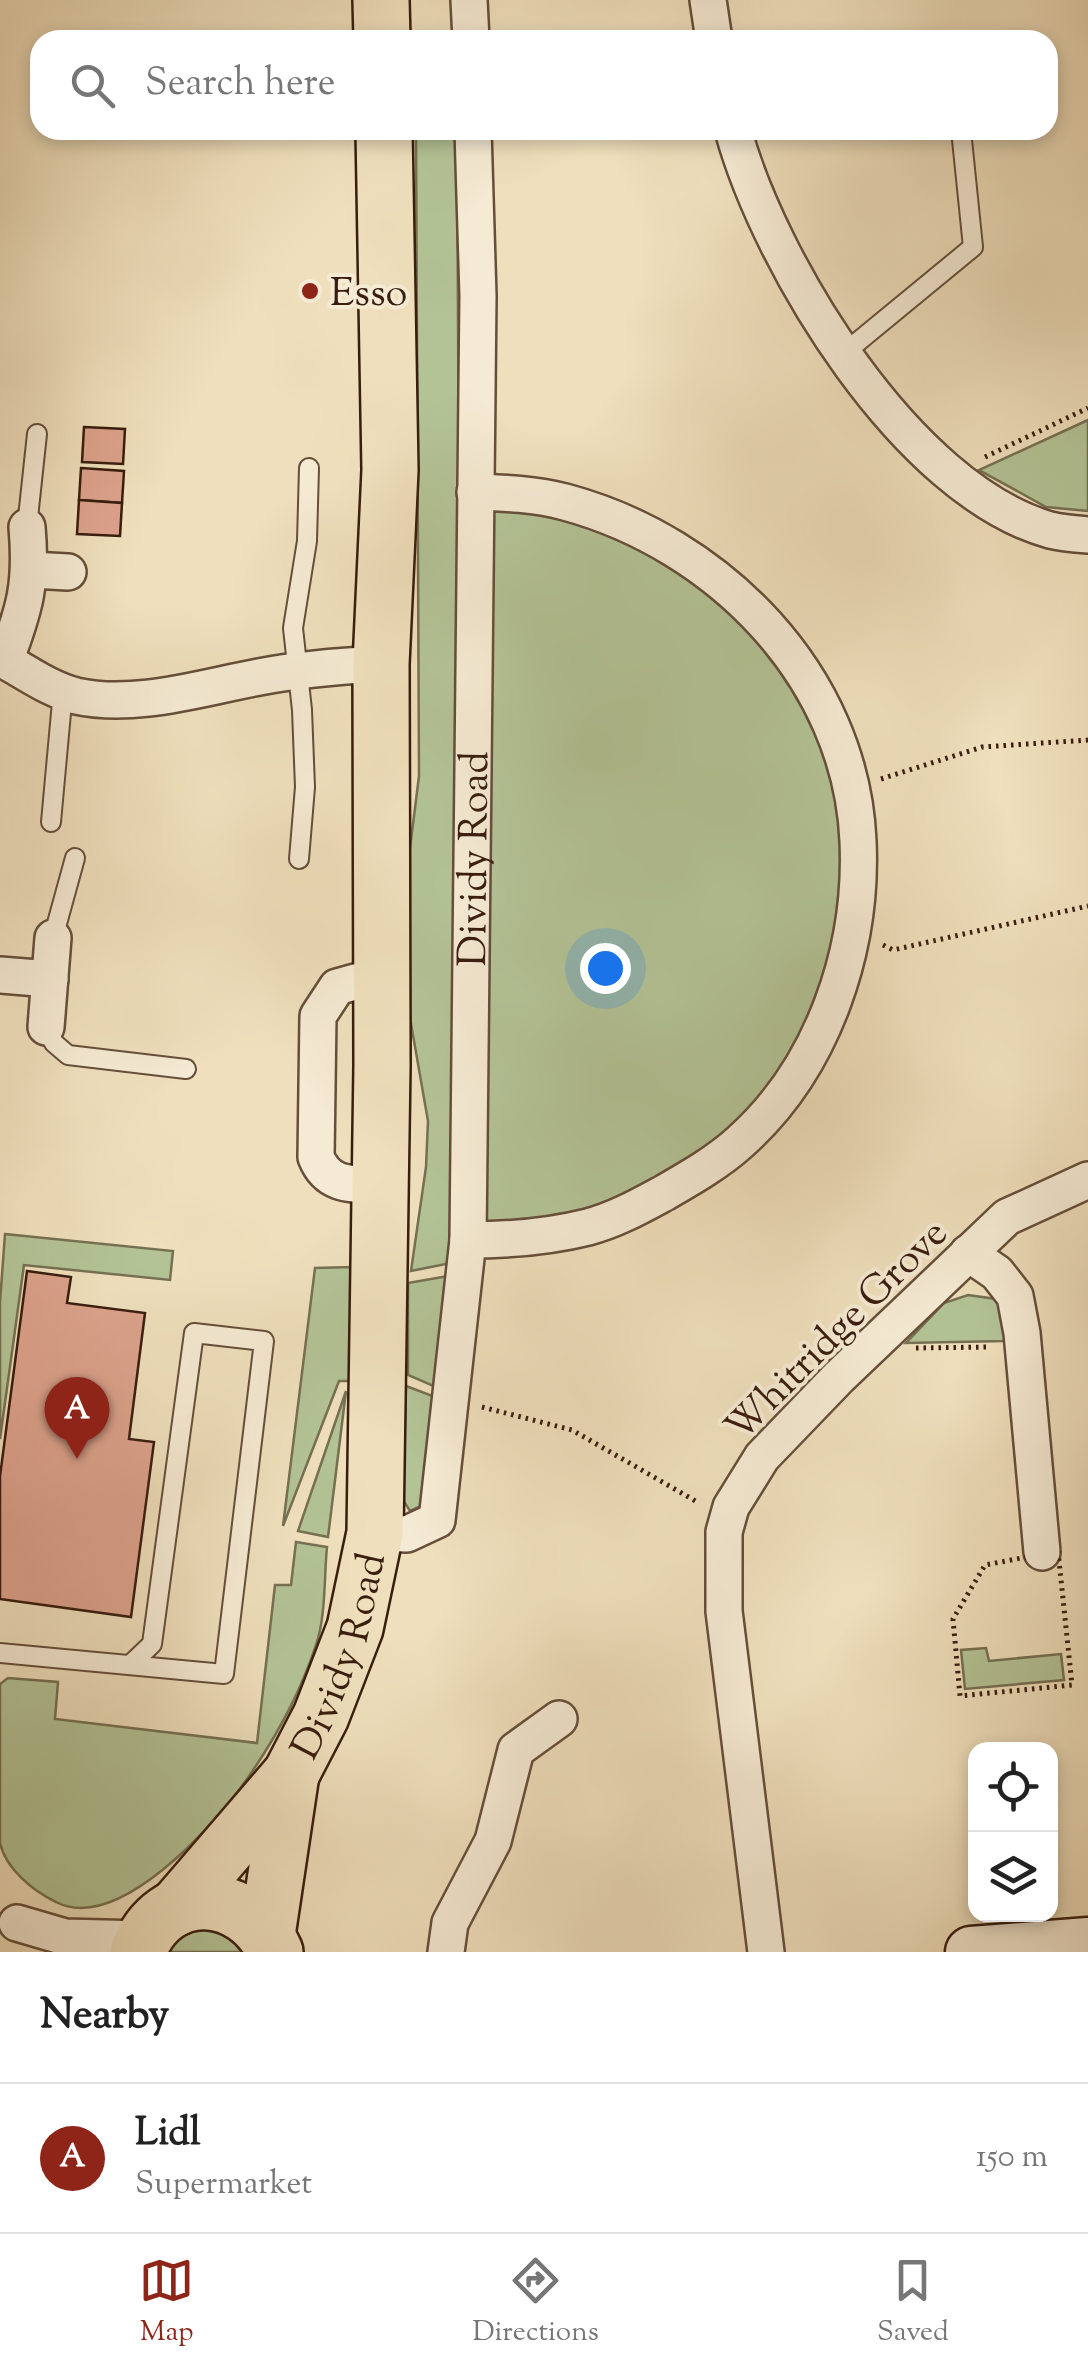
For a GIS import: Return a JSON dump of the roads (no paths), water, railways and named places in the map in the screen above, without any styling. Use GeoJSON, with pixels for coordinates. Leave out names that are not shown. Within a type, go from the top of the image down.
{"type":"FeatureCollection","features":[{"type":"Feature","properties":{"kind":"main road"},"geometry":{"type":"LineString","coordinates":[[381,0],[382,30]]}},
{"type":"Feature","properties":{"kind":"main road","name":"Dividy Road"},"geometry":{"type":"LineString","coordinates":[[152,1933],[291,1774],[347,1653],[367,1579],[374,1533],[382,980],[381,664],[390,470],[384,140]]}},
{"type":"Feature","properties":{"kind":"main road","name":"Dividy Road"},"geometry":{"type":"LineString","coordinates":[[271,1943],[291,1774]]}},
{"type":"Feature","properties":{"kind":"main road","name":"Dividy Road"},"geometry":{"type":"LineString","coordinates":[[152,1933],[196,1902],[217,1902],[254,1919],[271,1943]]}},
{"type":"Feature","properties":{"kind":"street"},"geometry":{"type":"LineString","coordinates":[[470,0],[470,30]]}},
{"type":"Feature","properties":{"kind":"street"},"geometry":{"type":"LineString","coordinates":[[708,0],[712,30]]}},
{"type":"Feature","properties":{"kind":"street","name":"Dividy Road"},"geometry":{"type":"LineString","coordinates":[[374,1533],[406,1534],[437,1520],[468,1240],[478,296],[473,140]]}},
{"type":"Feature","properties":{"kind":"street"},"geometry":{"type":"LineString","coordinates":[[736,140],[756,197],[787,262],[822,324],[878,398],[950,474],[982,497],[1051,530],[1088,536]]}},
{"type":"Feature","properties":{"kind":"street"},"geometry":{"type":"LineString","coordinates":[[468,1240],[515,1240],[593,1226],[664,1193],[739,1143],[781,1096],[816,1041],[831,1007],[853,931],[858,837],[850,789],[825,715],[798,664],[741,597],[699,564],[654,537],[598,513],[521,494],[474,492]]}},
{"type":"Feature","properties":{"kind":"street"},"geometry":{"type":"LineString","coordinates":[[27,527],[31,570],[25,608],[3,659],[63,691],[98,700],[135,698],[297,670],[381,664]]}},
{"type":"Feature","properties":{"kind":"street"},"geometry":{"type":"LineString","coordinates":[[31,570],[68,572]]}},
{"type":"Feature","properties":{"kind":"street"},"geometry":{"type":"LineString","coordinates":[[46,1027],[53,938]]}},
{"type":"Feature","properties":{"kind":"street"},"geometry":{"type":"LineString","coordinates":[[0,976],[50,978]]}},
{"type":"Feature","properties":{"kind":"street","name":"Whitridge Grove"},"geometry":{"type":"LineString","coordinates":[[766,1952],[724,1611],[723,1561],[728,1520],[738,1495],[762,1456],[1007,1217],[1088,1180]]}},
{"type":"Feature","properties":{"kind":"street"},"geometry":{"type":"LineString","coordinates":[[968,1253],[996,1273],[1015,1296],[1023,1347],[1034,1555]]}},
{"type":"Feature","properties":{"kind":"street"},"geometry":{"type":"LineString","coordinates":[[446,1952],[454,1912],[493,1841],[516,1750],[558,1719]]}},
{"type":"Feature","properties":{"kind":"street"},"geometry":{"type":"LineString","coordinates":[[8,1914],[65,1937],[152,1933]]}},
{"type":"Feature","properties":{"kind":"street"},"geometry":{"type":"LineString","coordinates":[[8,1914],[48,1952]]}},
{"type":"Feature","properties":{"kind":"street"},"geometry":{"type":"LineString","coordinates":[[971,1952],[1088,1943]]}},
{"type":"Feature","properties":{"kind":"lane"},"geometry":{"type":"LineString","coordinates":[[843,354],[973,247],[963,140]]}},
{"type":"Feature","properties":{"kind":"lane"},"geometry":{"type":"LineString","coordinates":[[27,527],[37,434]]}},
{"type":"Feature","properties":{"kind":"lane"},"geometry":{"type":"LineString","coordinates":[[299,859],[304,787],[293,628],[307,541],[309,468]]}},
{"type":"Feature","properties":{"kind":"lane"},"geometry":{"type":"LineString","coordinates":[[51,822],[63,691]]}},
{"type":"Feature","properties":{"kind":"lane"},"geometry":{"type":"LineString","coordinates":[[53,938],[75,858]]}},
{"type":"Feature","properties":{"kind":"lane"},"geometry":{"type":"LineString","coordinates":[[46,1027],[54,1043],[68,1055],[186,1069]]}},
{"type":"Feature","properties":{"kind":"lane"},"geometry":{"type":"LineString","coordinates":[[0,1652],[130,1665],[224,1674],[264,1341],[194,1333],[152,1644],[130,1665]]}},
{"type":"Feature","properties":{"kind":"place","name":"Esso"},"geometry":{"type":"Point","coordinates":[310,291]}},
{"type":"Feature","properties":{"kind":"place","name":"Lidl"},"geometry":{"type":"Point","coordinates":[77,1459]}}]}
